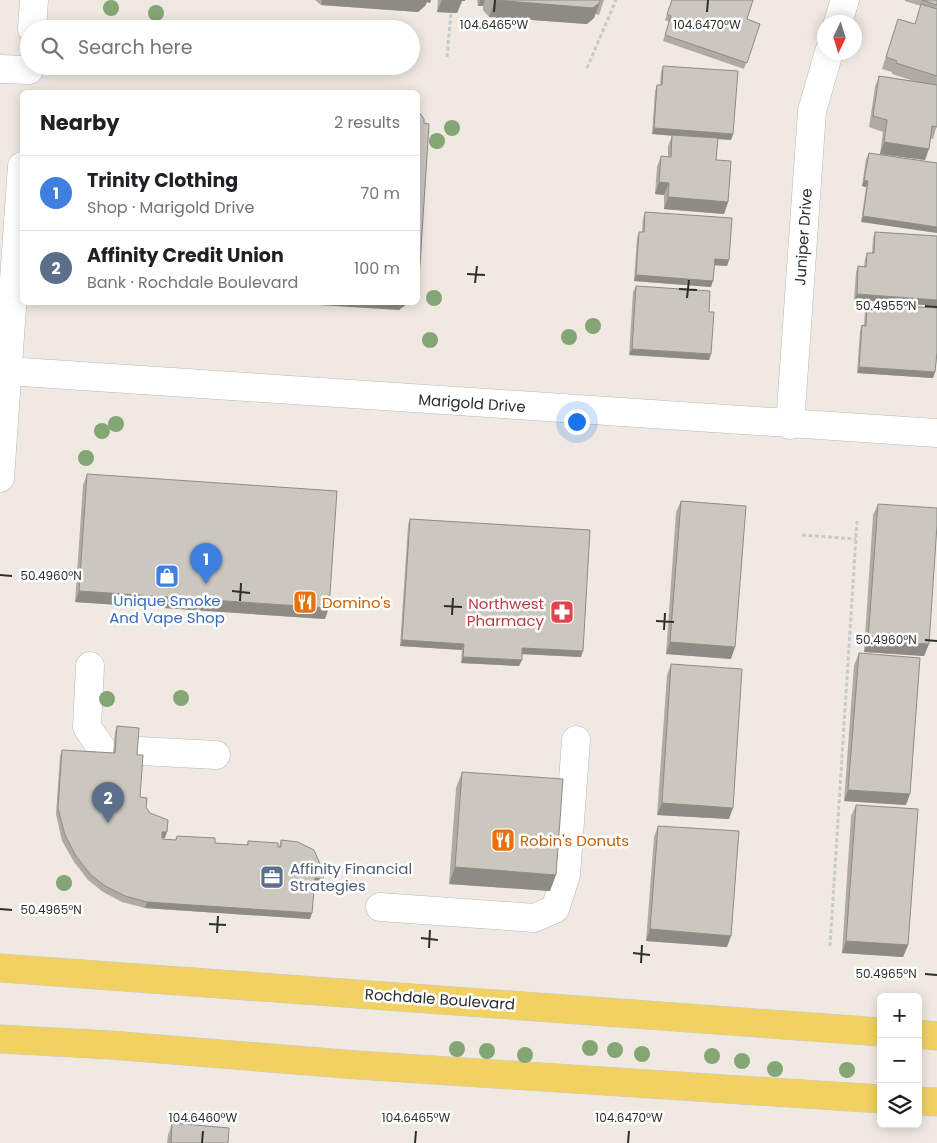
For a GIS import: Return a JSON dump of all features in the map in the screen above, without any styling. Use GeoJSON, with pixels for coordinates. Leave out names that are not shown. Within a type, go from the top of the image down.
{"type":"FeatureCollection","features":[{"type":"Feature","properties":{"kind":"main road","name":"Rochdale Boulevard"},"geometry":{"type":"LineString","coordinates":[[0,968],[877,1032]]}},
{"type":"Feature","properties":{"kind":"main road"},"geometry":{"type":"LineString","coordinates":[[922,1034],[937,1036]]}},
{"type":"Feature","properties":{"kind":"main road"},"geometry":{"type":"LineString","coordinates":[[0,1039],[110,1045],[357,1065],[877,1099]]}},
{"type":"Feature","properties":{"kind":"main road"},"geometry":{"type":"LineString","coordinates":[[922,1101],[937,1102]]}},
{"type":"Feature","properties":{"kind":"street"},"geometry":{"type":"LineString","coordinates":[[33,20],[34,0]]}},
{"type":"Feature","properties":{"kind":"street"},"geometry":{"type":"LineString","coordinates":[[840,15],[845,0]]}},
{"type":"Feature","properties":{"kind":"street","name":"Juniper Drive"},"geometry":{"type":"LineString","coordinates":[[790,424],[812,111],[827,60]]}},
{"type":"Feature","properties":{"kind":"street"},"geometry":{"type":"LineString","coordinates":[[0,69],[20,74]]}},
{"type":"Feature","properties":{"kind":"street"},"geometry":{"type":"LineString","coordinates":[[0,478],[20,193]]}},
{"type":"Feature","properties":{"kind":"street","name":"Marigold Drive"},"geometry":{"type":"LineString","coordinates":[[7,371],[937,434]]}},
{"type":"Feature","properties":{"kind":"street"},"geometry":{"type":"LineString","coordinates":[[90,666],[87,727],[102,748]]}},
{"type":"Feature","properties":{"kind":"street"},"geometry":{"type":"LineString","coordinates":[[380,907],[534,918],[555,909],[566,875],[576,740]]}},
{"type":"Feature","properties":{"kind":"street"},"geometry":{"type":"LineString","coordinates":[[140,751],[216,755]]}},
{"type":"Feature","properties":{"kind":"path"},"geometry":{"type":"LineString","coordinates":[[587,68],[616,0]]}},
{"type":"Feature","properties":{"kind":"path"},"geometry":{"type":"LineString","coordinates":[[447,56],[450,13]]}},
{"type":"Feature","properties":{"kind":"path"},"geometry":{"type":"LineString","coordinates":[[830,946],[857,521]]}},
{"type":"Feature","properties":{"kind":"path"},"geometry":{"type":"LineString","coordinates":[[802,535],[856,539]]}},
{"type":"Feature","properties":{"kind":"building"},"geometry":{"type":"Polygon","coordinates":[[[494,0],[600,0],[600,2],[593,8],[494,0]]]}},
{"type":"Feature","properties":{"kind":"building"},"geometry":{"type":"Polygon","coordinates":[[[672,0],[753,0],[747,19],[760,24],[747,63],[665,35],[671,16],[667,14],[672,0]]]}},
{"type":"Feature","properties":{"kind":"building"},"geometry":{"type":"Polygon","coordinates":[[[922,0],[937,0],[937,5],[922,0]]]}},
{"type":"Feature","properties":{"kind":"building"},"geometry":{"type":"Polygon","coordinates":[[[921,4],[937,9],[937,76],[896,63],[897,61],[886,57],[898,19],[915,24],[921,4]]]}},
{"type":"Feature","properties":{"kind":"building"},"geometry":{"type":"Polygon","coordinates":[[[663,66],[738,71],[733,134],[654,128],[657,85],[662,85],[663,66]]]}},
{"type":"Feature","properties":{"kind":"building"},"geometry":{"type":"Polygon","coordinates":[[[879,76],[937,85],[937,127],[932,126],[929,149],[884,142],[887,120],[873,116],[879,76]]]}},
{"type":"Feature","properties":{"kind":"building"},"geometry":{"type":"Polygon","coordinates":[[[420,113],[424,119],[424,123],[429,124],[420,264],[420,113]]]}},
{"type":"Feature","properties":{"kind":"building"},"geometry":{"type":"Polygon","coordinates":[[[672,135],[718,138],[716,160],[731,161],[728,202],[668,197],[669,183],[659,182],[661,156],[671,157],[672,135]]]}},
{"type":"Feature","properties":{"kind":"building"},"geometry":{"type":"Polygon","coordinates":[[[869,153],[937,163],[937,227],[863,216],[868,181],[864,180],[869,153]]]}},
{"type":"Feature","properties":{"kind":"building"},"geometry":{"type":"Polygon","coordinates":[[[645,212],[732,218],[729,260],[715,259],[713,281],[636,275],[639,232],[644,232],[645,212]]]}},
{"type":"Feature","properties":{"kind":"building"},"geometry":{"type":"Polygon","coordinates":[[[875,232],[937,236],[937,300],[857,294],[858,266],[866,267],[867,253],[874,253],[875,232]]]}},
{"type":"Feature","properties":{"kind":"building"},"geometry":{"type":"Polygon","coordinates":[[[636,286],[710,291],[709,312],[714,312],[711,354],[632,349],[636,286]]]}},
{"type":"Feature","properties":{"kind":"building"},"geometry":{"type":"Polygon","coordinates":[[[867,304],[937,308],[935,372],[859,367],[862,325],[866,326],[867,304]]]}},
{"type":"Feature","properties":{"kind":"building"},"geometry":{"type":"Polygon","coordinates":[[[87,474],[337,491],[329,608],[79,591],[87,474]]]}},
{"type":"Feature","properties":{"kind":"building"},"geometry":{"type":"Polygon","coordinates":[[[681,501],[746,506],[735,647],[670,642],[681,501]]]}},
{"type":"Feature","properties":{"kind":"building"},"geometry":{"type":"Polygon","coordinates":[[[878,504],[937,508],[929,644],[868,640],[878,504]]]}},
{"type":"Feature","properties":{"kind":"building"},"geometry":{"type":"Polygon","coordinates":[[[410,519],[590,530],[583,651],[522,648],[522,660],[463,657],[464,644],[402,640],[410,519]]]}},
{"type":"Feature","properties":{"kind":"building"},"geometry":{"type":"Polygon","coordinates":[[[859,653],[920,658],[910,794],[848,790],[859,653]]]}},
{"type":"Feature","properties":{"kind":"building"},"geometry":{"type":"Polygon","coordinates":[[[671,664],[742,669],[733,808],[662,803],[671,664]]]}},
{"type":"Feature","properties":{"kind":"building"},"geometry":{"type":"Polygon","coordinates":[[[117,726],[139,728],[137,755],[143,755],[140,797],[147,798],[146,807],[150,813],[168,820],[167,832],[162,832],[162,839],[176,840],[177,836],[215,838],[215,843],[248,845],[248,841],[278,843],[278,847],[281,847],[281,840],[298,842],[314,850],[324,873],[323,879],[315,878],[312,913],[147,902],[125,896],[105,886],[90,874],[76,856],[65,835],[58,808],[62,750],[115,753],[117,726]]]}},
{"type":"Feature","properties":{"kind":"building","name":"Robin's Donuts"},"geometry":{"type":"Polygon","coordinates":[[[462,772],[563,779],[556,875],[455,867],[462,772]]]}},
{"type":"Feature","properties":{"kind":"building"},"geometry":{"type":"Polygon","coordinates":[[[856,805],[918,809],[908,945],[846,941],[856,805]]]}},
{"type":"Feature","properties":{"kind":"building"},"geometry":{"type":"Polygon","coordinates":[[[658,826],[739,831],[731,936],[650,929],[658,826]]]}},
{"type":"Feature","properties":{"kind":"building"},"geometry":{"type":"Polygon","coordinates":[[[172,1123],[229,1128],[228,1143],[171,1143],[172,1123]]]}},
{"type":"Feature","properties":{"kind":"place","name":"Unique Smoke And Vape Shop"},"geometry":{"type":"Point","coordinates":[167,576]}},
{"type":"Feature","properties":{"kind":"place","name":"Trinity Clothing"},"geometry":{"type":"Point","coordinates":[206,584]}},
{"type":"Feature","properties":{"kind":"place","name":"Domino's"},"geometry":{"type":"Point","coordinates":[305,602]}},
{"type":"Feature","properties":{"kind":"place","name":"Northwest Pharmacy"},"geometry":{"type":"Point","coordinates":[562,612]}},
{"type":"Feature","properties":{"kind":"place","name":"Affinity Credit Union"},"geometry":{"type":"Point","coordinates":[108,823]}},
{"type":"Feature","properties":{"kind":"place","name":"Robin's Donuts"},"geometry":{"type":"Point","coordinates":[503,840]}},
{"type":"Feature","properties":{"kind":"place","name":"Affinity Financial Strategies"},"geometry":{"type":"Point","coordinates":[272,877]}}]}
